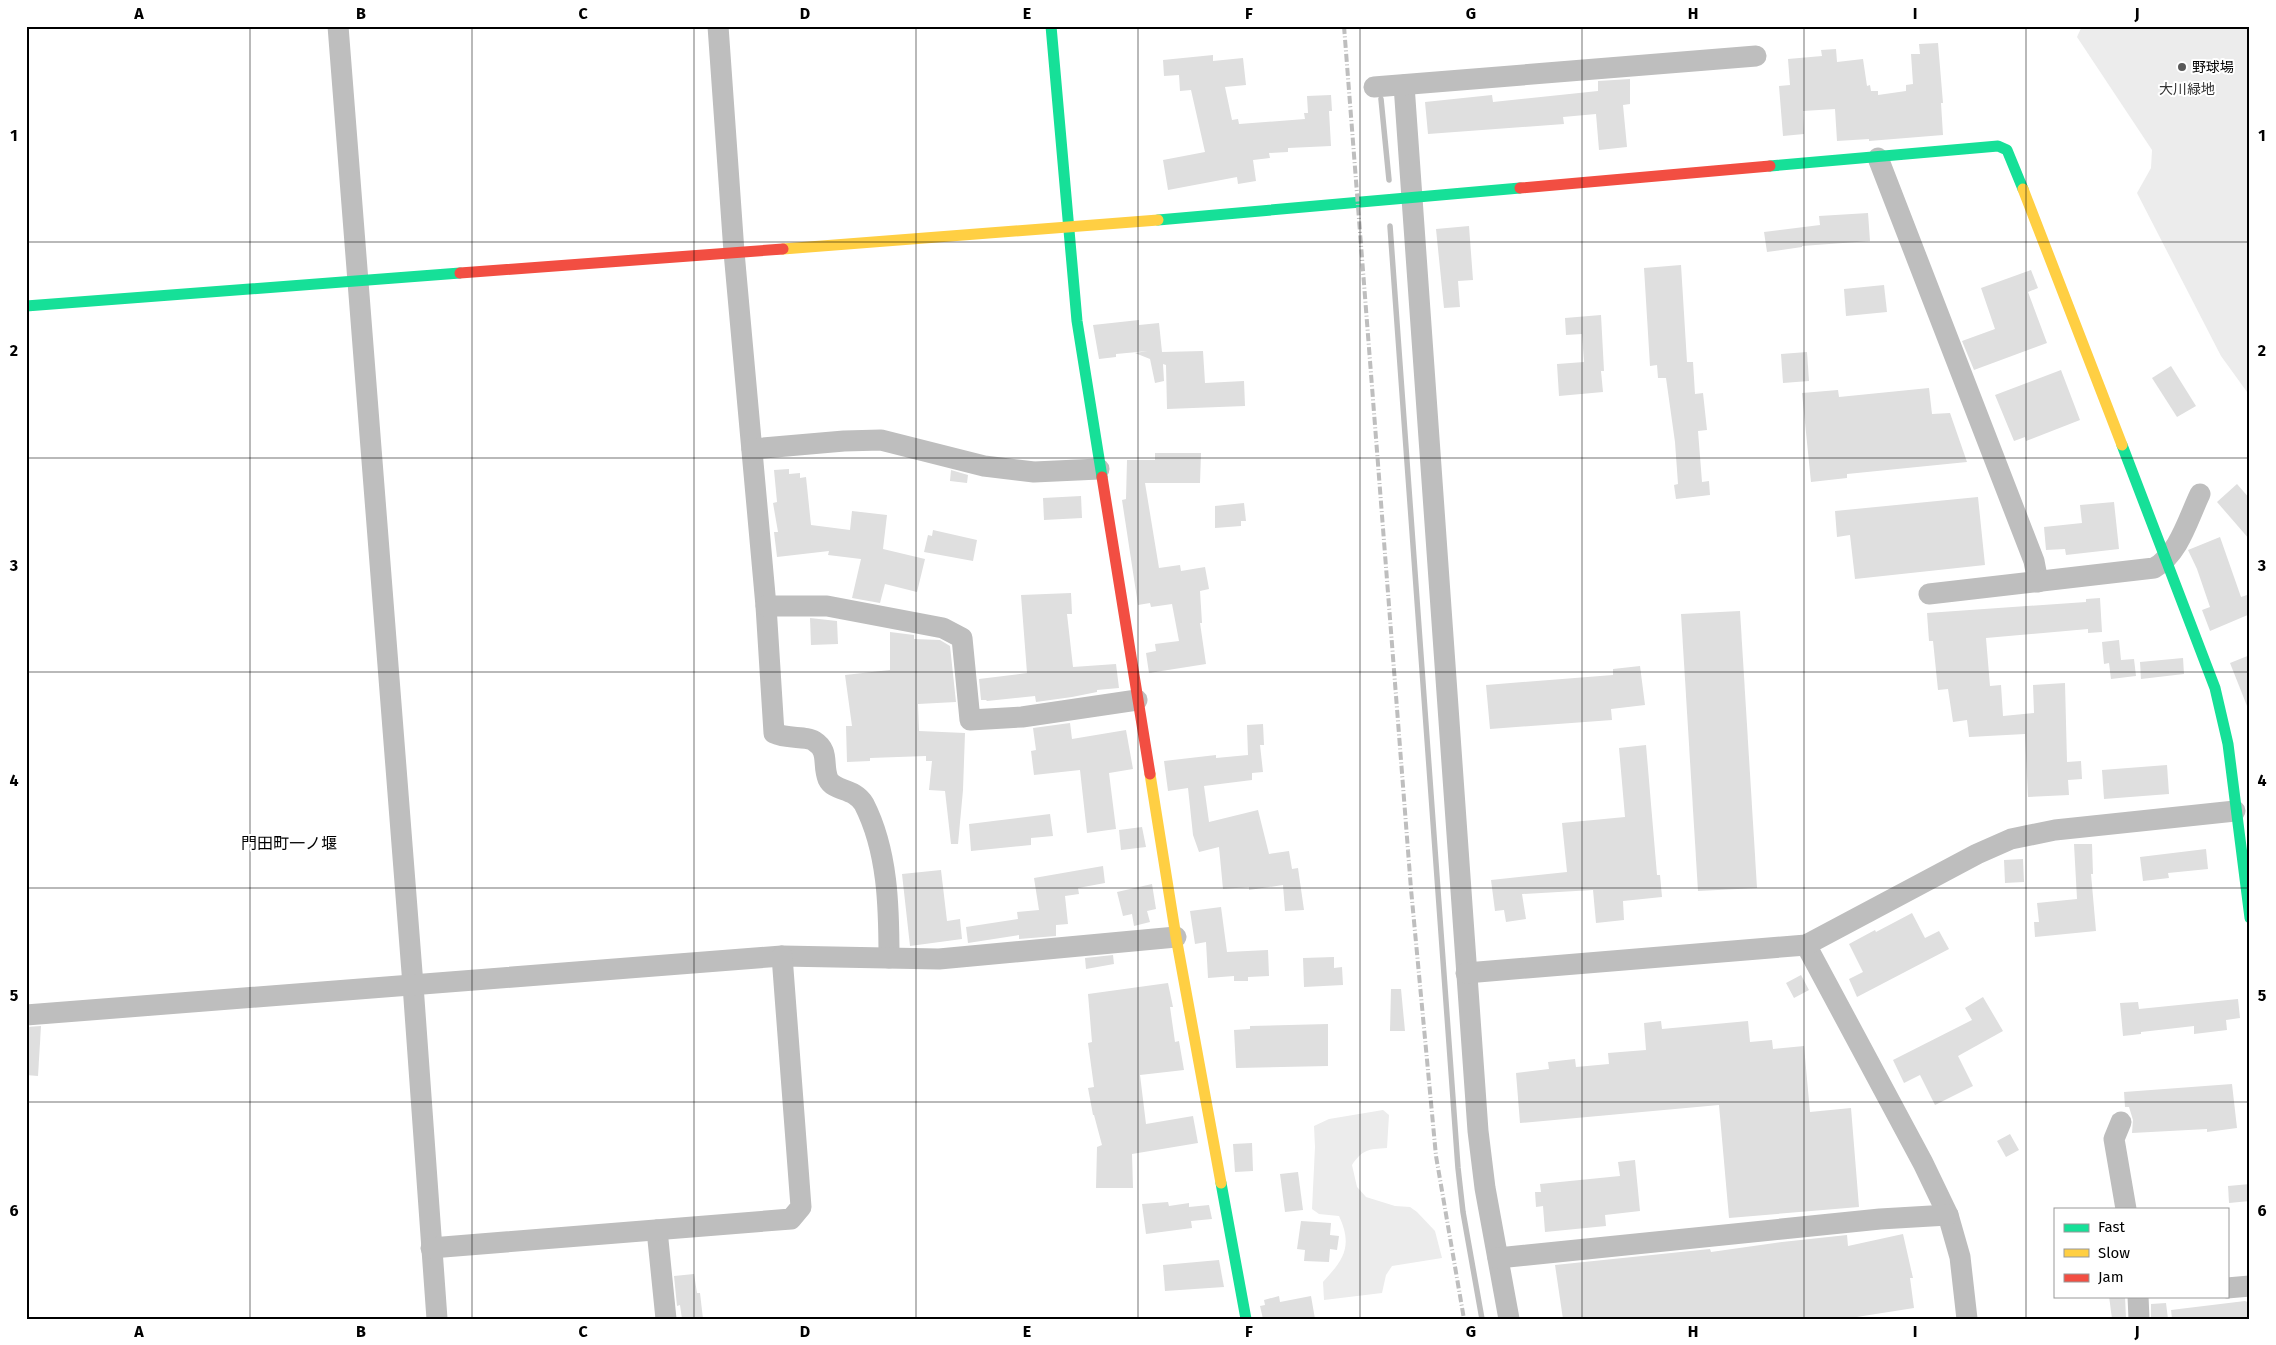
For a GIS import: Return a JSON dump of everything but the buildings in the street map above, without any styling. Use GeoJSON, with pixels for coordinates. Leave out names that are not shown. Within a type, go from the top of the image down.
{"type":"FeatureCollection","features":[{"type":"Feature","properties":{"kind":"street"},"geometry":{"type":"LineString","coordinates":[[338,26],[413,985],[436,1319]]}},
{"type":"Feature","properties":{"kind":"street"},"geometry":{"type":"LineString","coordinates":[[718,26],[734,252],[766,606],[774,732],[783,737],[812,740],[823,748],[828,780],[836,787],[852,791],[863,802],[876,834],[884,870],[889,907],[889,958]]}},
{"type":"Feature","properties":{"kind":"street"},"geometry":{"type":"LineString","coordinates":[[1051,26],[1061,130],[1067,228],[1077,321],[1099,469],[1176,937],[1246,1319]]}},
{"type":"Feature","properties":{"kind":"street"},"geometry":{"type":"LineString","coordinates":[[1374,86],[1756,56]]}},
{"type":"Feature","properties":{"kind":"street"},"geometry":{"type":"LineString","coordinates":[[1404,85],[1478,1131],[1485,1188],[1509,1319]]}},
{"type":"Feature","properties":{"kind":"street"},"geometry":{"type":"LineString","coordinates":[[26,306],[1067,228],[1998,146],[2007,150],[2012,159],[2214,688],[2228,744],[2235,811],[2244,840],[2250,918]]}},
{"type":"Feature","properties":{"kind":"street"},"geometry":{"type":"LineString","coordinates":[[1878,158],[2034,561],[2038,582]]}},
{"type":"Feature","properties":{"kind":"street"},"geometry":{"type":"LineString","coordinates":[[752,449],[844,441],[881,440],[984,466],[1034,472],[1099,469]]}},
{"type":"Feature","properties":{"kind":"street"},"geometry":{"type":"LineString","coordinates":[[1929,594],[2149,568],[2165,561],[2173,551],[2200,494]]}},
{"type":"Feature","properties":{"kind":"street"},"geometry":{"type":"LineString","coordinates":[[766,606],[827,606],[943,628],[962,638],[970,720],[1022,717],[1136,700]]}},
{"type":"Feature","properties":{"kind":"street"},"geometry":{"type":"LineString","coordinates":[[1466,973],[1806,945],[1976,854],[2011,839],[2055,830],[2235,811]]}},
{"type":"Feature","properties":{"kind":"street"},"geometry":{"type":"LineString","coordinates":[[26,1015],[782,956],[939,959],[1176,937]]}},
{"type":"Feature","properties":{"kind":"street"},"geometry":{"type":"LineString","coordinates":[[1806,945],[1923,1164],[1948,1215],[1960,1257],[1967,1319]]}},
{"type":"Feature","properties":{"kind":"street"},"geometry":{"type":"LineString","coordinates":[[431,1248],[791,1219],[801,1207],[782,956]]}},
{"type":"Feature","properties":{"kind":"street"},"geometry":{"type":"LineString","coordinates":[[2121,1122],[2114,1139],[2126,1208]]}},
{"type":"Feature","properties":{"kind":"street"},"geometry":{"type":"LineString","coordinates":[[1498,1258],[1880,1219],[1948,1215]]}},
{"type":"Feature","properties":{"kind":"street"},"geometry":{"type":"LineString","coordinates":[[657,1230],[666,1319]]}},
{"type":"Feature","properties":{"kind":"street"},"geometry":{"type":"LineString","coordinates":[[2228,1288],[2250,1286]]}},
{"type":"Feature","properties":{"kind":"street"},"geometry":{"type":"LineString","coordinates":[[2139,1319],[2141,1298]]}},
{"type":"Feature","properties":{"kind":"green space","name":"大川緑地"},"geometry":{"type":"Polygon","coordinates":[[[2082,26],[2250,26],[2250,396],[2221,356],[2137,193],[2151,168],[2152,150],[2077,37],[2082,26]]]}},
{"type":"Feature","properties":{"kind":"green space"},"geometry":{"type":"Polygon","coordinates":[[[1383,1110],[1389,1115],[1387,1148],[1366,1151],[1352,1165],[1357,1187],[1366,1197],[1395,1206],[1410,1207],[1417,1212],[1435,1231],[1442,1258],[1392,1266],[1386,1275],[1382,1293],[1324,1300],[1323,1282],[1341,1259],[1346,1244],[1339,1216],[1319,1214],[1312,1209],[1315,1147],[1314,1126],[1329,1119],[1383,1110]]]}},
{"type":"Feature","properties":{"kind":"waterway"},"geometry":{"type":"LineString","coordinates":[[1381,99],[1389,180]]}},
{"type":"Feature","properties":{"kind":"waterway"},"geometry":{"type":"LineString","coordinates":[[1390,226],[1458,1168],[1463,1212],[1482,1319]]}},
{"type":"Feature","properties":{"kind":"railway"},"geometry":{"type":"LineString","coordinates":[[1344,26],[1411,889],[1436,1156],[1464,1319]]}},
{"type":"Feature","properties":{"kind":"traffic: fast"},"geometry":{"type":"LineString","coordinates":[[1051,26],[1077,321],[1102,477]]}},
{"type":"Feature","properties":{"kind":"traffic: fast"},"geometry":{"type":"LineString","coordinates":[[1770,166],[1998,146],[2007,150],[2023,189]]}},
{"type":"Feature","properties":{"kind":"traffic: fast"},"geometry":{"type":"LineString","coordinates":[[1158,220],[1520,188]]}},
{"type":"Feature","properties":{"kind":"traffic: fast"},"geometry":{"type":"LineString","coordinates":[[26,306],[460,273]]}},
{"type":"Feature","properties":{"kind":"traffic: fast"},"geometry":{"type":"LineString","coordinates":[[2122,445],[2215,688],[2228,744],[2250,918]]}},
{"type":"Feature","properties":{"kind":"traffic: fast"},"geometry":{"type":"LineString","coordinates":[[1221,1183],[1246,1319]]}},
{"type":"Feature","properties":{"kind":"traffic: slow"},"geometry":{"type":"LineString","coordinates":[[2023,189],[2122,445]]}},
{"type":"Feature","properties":{"kind":"traffic: slow"},"geometry":{"type":"LineString","coordinates":[[783,249],[1158,220]]}},
{"type":"Feature","properties":{"kind":"traffic: slow"},"geometry":{"type":"LineString","coordinates":[[1150,774],[1176,937],[1221,1183]]}},
{"type":"Feature","properties":{"kind":"traffic: jam"},"geometry":{"type":"LineString","coordinates":[[1520,188],[1770,166]]}},
{"type":"Feature","properties":{"kind":"traffic: jam"},"geometry":{"type":"LineString","coordinates":[[460,273],[783,249]]}},
{"type":"Feature","properties":{"kind":"traffic: jam"},"geometry":{"type":"LineString","coordinates":[[1102,477],[1150,774]]}},
{"type":"Feature","properties":{"kind":"place","name":"野球場"},"geometry":{"type":"Point","coordinates":[2182,67]}},
{"type":"Feature","properties":{"kind":"district","name":"門田町一ノ堰"},"geometry":{"type":"Point","coordinates":[289,843]}}]}
